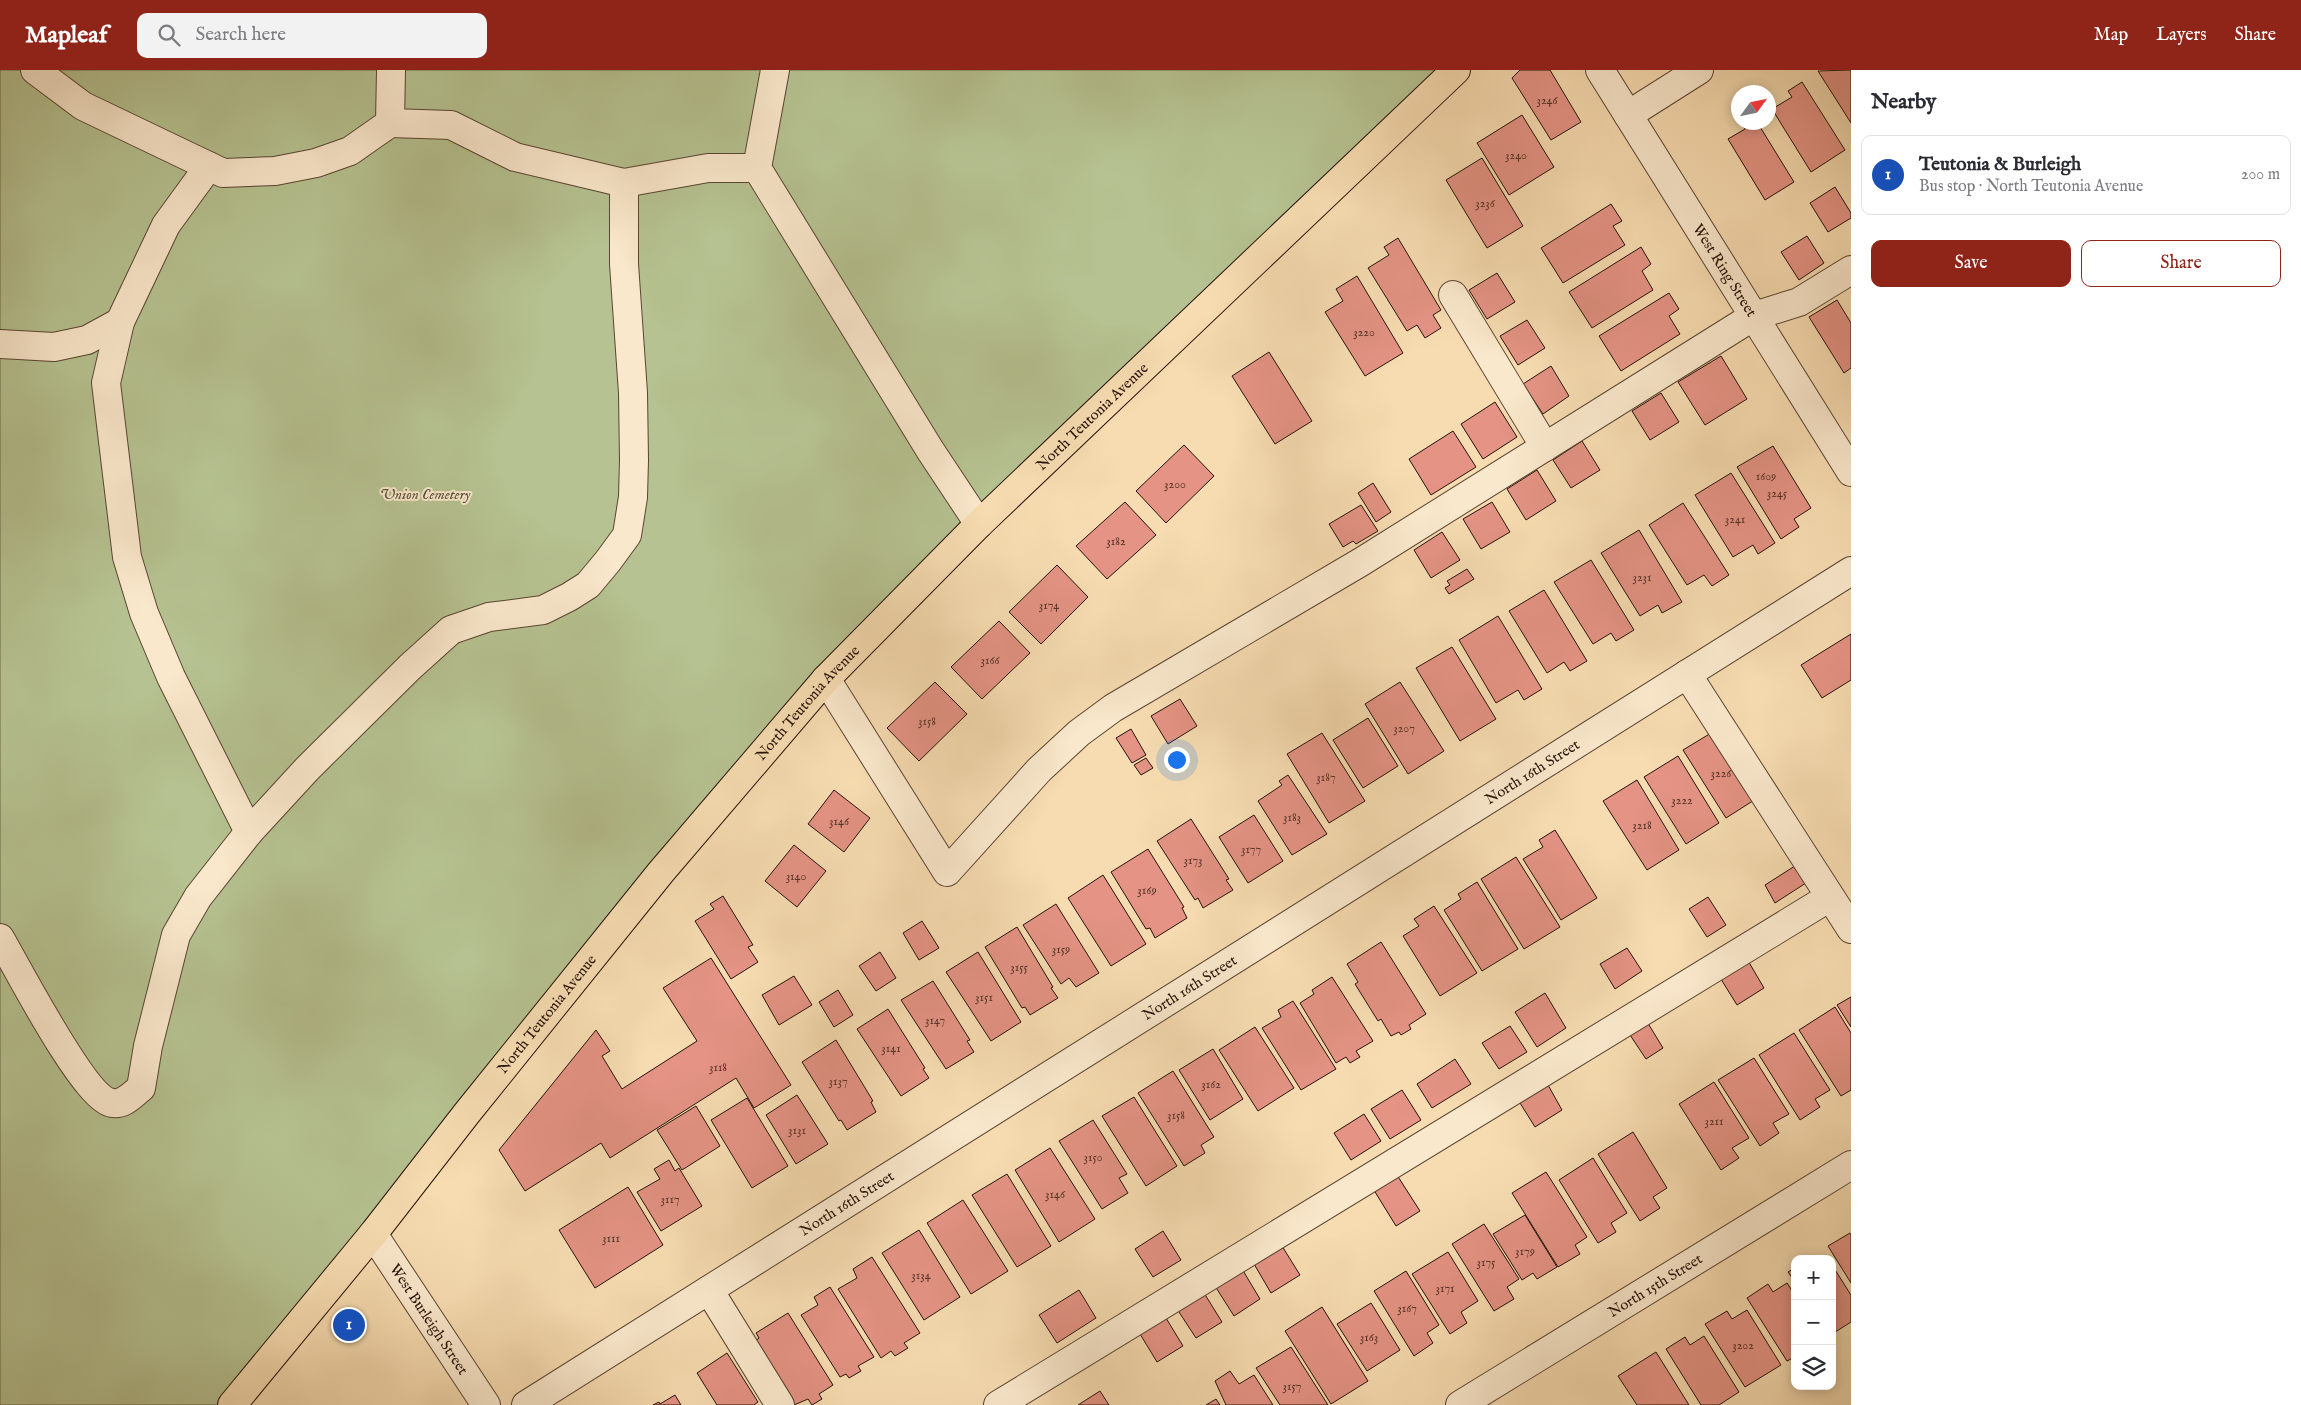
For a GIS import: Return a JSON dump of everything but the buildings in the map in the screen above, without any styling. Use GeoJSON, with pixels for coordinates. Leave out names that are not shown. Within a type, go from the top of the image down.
{"type":"FeatureCollection","features":[{"type":"Feature","properties":{"kind":"main road","name":"North Teutonia Avenue"},"geometry":{"type":"LineString","coordinates":[[232,1405],[373,1234],[467,1113],[661,872],[826,679],[979,524],[1456,70]]}},
{"type":"Feature","properties":{"kind":"street"},"geometry":{"type":"LineString","coordinates":[[35,70],[83,106],[223,174],[275,171],[316,163],[350,151],[390,123],[452,126],[515,157],[624,183],[708,168],[757,168]]}},
{"type":"Feature","properties":{"kind":"street"},"geometry":{"type":"LineString","coordinates":[[390,123],[391,70]]}},
{"type":"Feature","properties":{"kind":"street"},"geometry":{"type":"LineString","coordinates":[[775,70],[757,168],[930,450],[979,524]]}},
{"type":"Feature","properties":{"kind":"street","name":"West Ring Street"},"geometry":{"type":"LineString","coordinates":[[1600,70],[1851,472]]}},
{"type":"Feature","properties":{"kind":"street"},"geometry":{"type":"LineString","coordinates":[[1628,115],[1699,70]]}},
{"type":"Feature","properties":{"kind":"street"},"geometry":{"type":"LineString","coordinates":[[209,166],[166,225],[120,322],[106,383],[128,557],[144,613],[170,676],[249,832]]}},
{"type":"Feature","properties":{"kind":"street"},"geometry":{"type":"LineString","coordinates":[[0,938],[62,1046],[85,1082],[99,1096],[110,1103],[123,1102],[141,1088],[148,1046],[176,936],[198,897],[249,832],[334,741],[451,630],[489,618],[543,610],[588,585],[608,561],[626,535],[633,496],[633,393],[624,264],[624,183]]}},
{"type":"Feature","properties":{"kind":"street"},"geometry":{"type":"LineString","coordinates":[[826,679],[947,872],[1039,770],[1079,733],[1113,708],[1361,562],[1754,316],[1799,302],[1851,270]]}},
{"type":"Feature","properties":{"kind":"street"},"geometry":{"type":"LineString","coordinates":[[1453,295],[1545,447]]}},
{"type":"Feature","properties":{"kind":"street"},"geometry":{"type":"LineString","coordinates":[[0,344],[54,347],[87,340],[120,322]]}},
{"type":"Feature","properties":{"kind":"street","name":"North 16th Street"},"geometry":{"type":"LineString","coordinates":[[526,1405],[1851,571]]}},
{"type":"Feature","properties":{"kind":"street"},"geometry":{"type":"LineString","coordinates":[[1687,674],[1851,930]]}},
{"type":"Feature","properties":{"kind":"street"},"geometry":{"type":"LineString","coordinates":[[998,1405],[1830,897]]}},
{"type":"Feature","properties":{"kind":"street","name":"North 15th Street"},"geometry":{"type":"LineString","coordinates":[[1460,1405],[1851,1165]]}},
{"type":"Feature","properties":{"kind":"street","name":"West Burleigh Street"},"geometry":{"type":"LineString","coordinates":[[373,1234],[486,1405]]}},
{"type":"Feature","properties":{"kind":"street"},"geometry":{"type":"LineString","coordinates":[[709,1290],[780,1405]]}},
{"type":"Feature","properties":{"kind":"green space","name":"Union Cemetery"},"geometry":{"type":"Polygon","coordinates":[[[0,70],[1456,70],[826,679],[232,1405],[0,1405],[0,70]]]}},
{"type":"Feature","properties":{"kind":"place","name":"Teutonia & Burleigh"},"geometry":{"type":"Point","coordinates":[349,1325]}}]}
